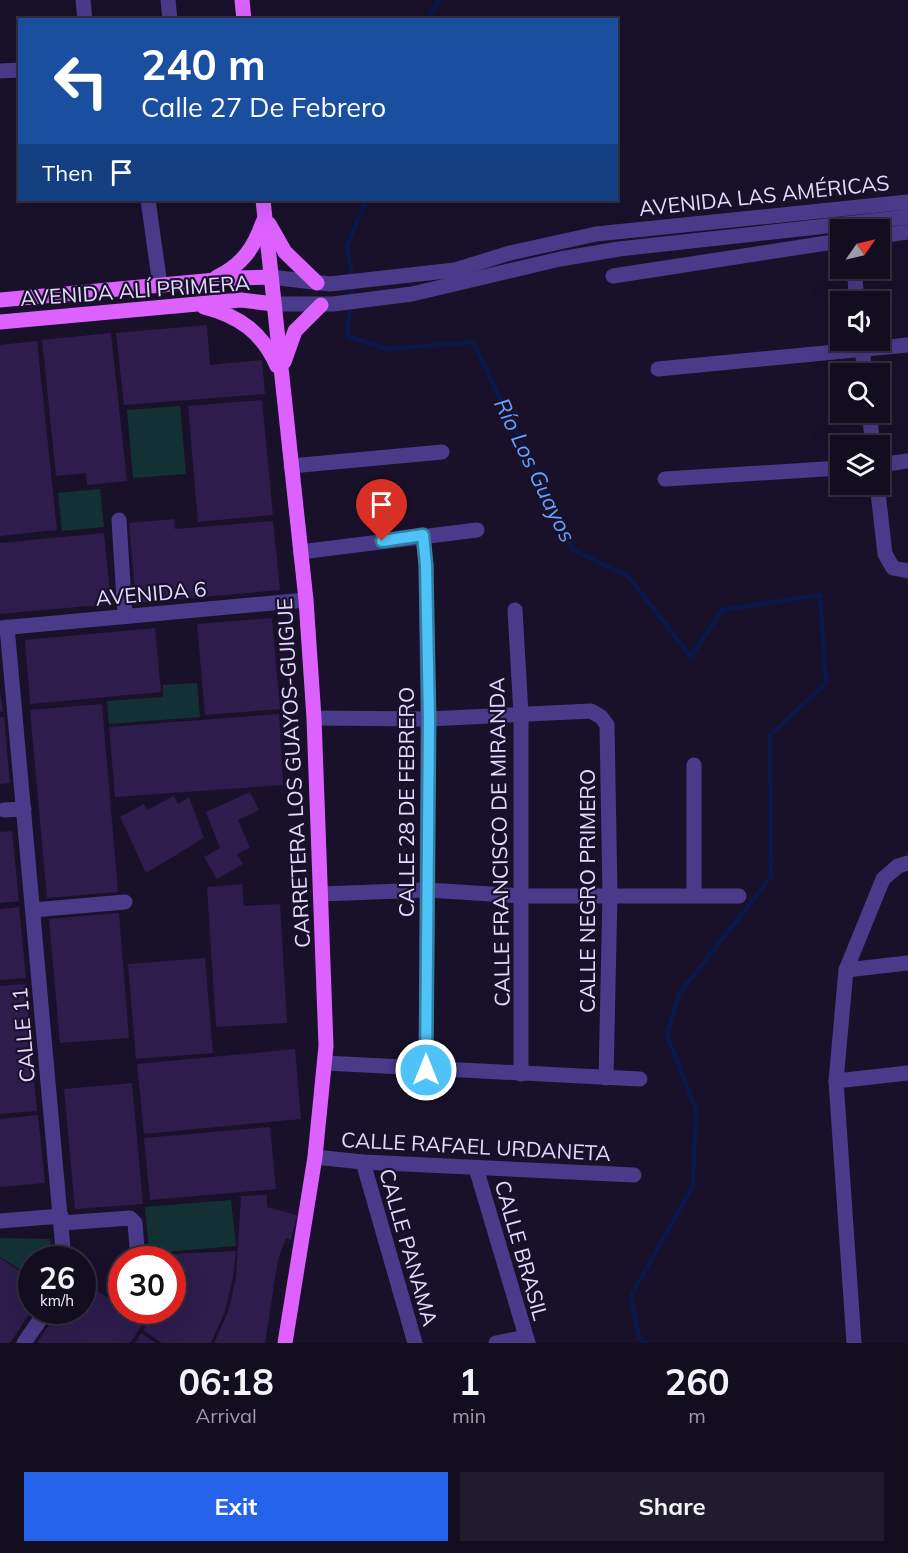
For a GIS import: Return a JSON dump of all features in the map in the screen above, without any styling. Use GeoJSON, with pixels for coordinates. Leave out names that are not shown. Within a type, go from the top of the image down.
{"type":"FeatureCollection","features":[{"type":"Feature","properties":{"kind":"main road"},"geometry":{"type":"LineString","coordinates":[[242,0],[244,18]]}},
{"type":"Feature","properties":{"kind":"main road","name":"CARRETERA LOS GUAYOS-GUIGUE"},"geometry":{"type":"LineString","coordinates":[[263,201],[306,600],[314,718],[326,1063],[301,1258],[285,1343]]}},
{"type":"Feature","properties":{"kind":"main road"},"geometry":{"type":"LineString","coordinates":[[203,281],[230,271],[244,259],[256,244],[265,216]]}},
{"type":"Feature","properties":{"kind":"main road"},"geometry":{"type":"LineString","coordinates":[[265,216],[285,252],[324,284]]}},
{"type":"Feature","properties":{"kind":"main road","name":"AVENIDA ALÍ PRIMERA"},"geometry":{"type":"LineString","coordinates":[[0,300],[271,277]]}},
{"type":"Feature","properties":{"kind":"main road","name":"AVENIDA ALÍ PRIMERA"},"geometry":{"type":"LineString","coordinates":[[0,322],[241,300],[274,304]]}},
{"type":"Feature","properties":{"kind":"main road"},"geometry":{"type":"LineString","coordinates":[[282,377],[288,345],[295,331],[327,304]]}},
{"type":"Feature","properties":{"kind":"main road"},"geometry":{"type":"LineString","coordinates":[[192,305],[228,314],[252,328],[265,342],[282,377]]}},
{"type":"Feature","properties":{"kind":"street"},"geometry":{"type":"LineString","coordinates":[[83,0],[85,18]]}},
{"type":"Feature","properties":{"kind":"street"},"geometry":{"type":"LineString","coordinates":[[168,0],[170,18]]}},
{"type":"Feature","properties":{"kind":"street"},"geometry":{"type":"LineString","coordinates":[[0,71],[18,70]]}},
{"type":"Feature","properties":{"kind":"street"},"geometry":{"type":"LineString","coordinates":[[148,201],[160,285]]}},
{"type":"Feature","properties":{"kind":"street","name":"AVENIDA LAS AMÉRICAS"},"geometry":{"type":"LineString","coordinates":[[271,277],[324,284],[455,270],[510,253],[596,234],[908,202]]}},
{"type":"Feature","properties":{"kind":"street","name":"AVENIDA LAS AMÉRICAS"},"geometry":{"type":"LineString","coordinates":[[274,304],[327,304],[412,294],[560,259],[619,249],[908,217]]}},
{"type":"Feature","properties":{"kind":"street"},"geometry":{"type":"LineString","coordinates":[[890,234],[908,232]]}},
{"type":"Feature","properties":{"kind":"street"},"geometry":{"type":"LineString","coordinates":[[614,276],[830,243]]}},
{"type":"Feature","properties":{"kind":"street"},"geometry":{"type":"LineString","coordinates":[[890,345],[908,345]]}},
{"type":"Feature","properties":{"kind":"street"},"geometry":{"type":"LineString","coordinates":[[658,369],[830,350]]}},
{"type":"Feature","properties":{"kind":"street"},"geometry":{"type":"LineString","coordinates":[[291,466],[442,452]]}},
{"type":"Feature","properties":{"kind":"street"},"geometry":{"type":"LineString","coordinates":[[890,463],[908,461]]}},
{"type":"Feature","properties":{"kind":"street"},"geometry":{"type":"LineString","coordinates":[[665,479],[830,469]]}},
{"type":"Feature","properties":{"kind":"street"},"geometry":{"type":"LineString","coordinates":[[878,495],[885,554],[893,568],[908,571]]}},
{"type":"Feature","properties":{"kind":"street"},"geometry":{"type":"LineString","coordinates":[[119,520],[125,616]]}},
{"type":"Feature","properties":{"kind":"street"},"geometry":{"type":"LineString","coordinates":[[300,552],[477,530]]}},
{"type":"Feature","properties":{"kind":"street","name":"CALLE 28 DE FEBRERO"},"geometry":{"type":"LineString","coordinates":[[423,535],[426,565],[429,719],[426,1070]]}},
{"type":"Feature","properties":{"kind":"street","name":"AVENIDA 6"},"geometry":{"type":"LineString","coordinates":[[3,628],[125,616],[174,617],[306,600]]}},
{"type":"Feature","properties":{"kind":"street","name":"CALLE FRANCISCO DE MIRANDA"},"geometry":{"type":"LineString","coordinates":[[515,610],[521,714],[521,1074]]}},
{"type":"Feature","properties":{"kind":"street","name":"CALLE 11"},"geometry":{"type":"LineString","coordinates":[[3,628],[24,808],[33,910],[54,1064],[63,1246]]}},
{"type":"Feature","properties":{"kind":"street","name":"CALLE NEGRO PRIMERO"},"geometry":{"type":"LineString","coordinates":[[521,714],[591,711],[601,717],[607,725],[610,894],[606,1078]]}},
{"type":"Feature","properties":{"kind":"street"},"geometry":{"type":"LineString","coordinates":[[314,718],[429,719],[521,714]]}},
{"type":"Feature","properties":{"kind":"street"},"geometry":{"type":"LineString","coordinates":[[694,765],[694,895]]}},
{"type":"Feature","properties":{"kind":"street"},"geometry":{"type":"LineString","coordinates":[[4,810],[24,808]]}},
{"type":"Feature","properties":{"kind":"street"},"geometry":{"type":"LineString","coordinates":[[854,1343],[836,1081],[846,970],[884,879],[898,866],[908,863]]}},
{"type":"Feature","properties":{"kind":"street"},"geometry":{"type":"LineString","coordinates":[[321,894],[427,890],[522,896],[610,894],[739,896]]}},
{"type":"Feature","properties":{"kind":"street"},"geometry":{"type":"LineString","coordinates":[[33,910],[125,903]]}},
{"type":"Feature","properties":{"kind":"street"},"geometry":{"type":"LineString","coordinates":[[846,970],[908,963]]}},
{"type":"Feature","properties":{"kind":"street"},"geometry":{"type":"LineString","coordinates":[[326,1063],[426,1070],[640,1079]]}},
{"type":"Feature","properties":{"kind":"street"},"geometry":{"type":"LineString","coordinates":[[836,1081],[908,1073]]}},
{"type":"Feature","properties":{"kind":"street","name":"CALLE RAFAEL URDANETA"},"geometry":{"type":"LineString","coordinates":[[315,1157],[363,1162],[634,1175]]}},
{"type":"Feature","properties":{"kind":"street","name":"CALLE PANAMA"},"geometry":{"type":"LineString","coordinates":[[363,1162],[415,1343]]}},
{"type":"Feature","properties":{"kind":"street","name":"CALLE BRASIL"},"geometry":{"type":"LineString","coordinates":[[476,1168],[527,1340]]}},
{"type":"Feature","properties":{"kind":"street"},"geometry":{"type":"LineString","coordinates":[[0,1221],[130,1218],[135,1223],[137,1246]]}},
{"type":"Feature","properties":{"kind":"street"},"geometry":{"type":"LineString","coordinates":[[24,1343],[37,1324]]}},
{"type":"Feature","properties":{"kind":"street"},"geometry":{"type":"LineString","coordinates":[[496,1343],[527,1340]]}},
{"type":"Feature","properties":{"kind":"green space"},"geometry":{"type":"Polygon","coordinates":[[[180,406],[186,474],[133,478],[127,410],[180,406]]]}},
{"type":"Feature","properties":{"kind":"green space"},"geometry":{"type":"Polygon","coordinates":[[[100,489],[104,527],[62,531],[58,493],[100,489]]]}},
{"type":"Feature","properties":{"kind":"green space"},"geometry":{"type":"Polygon","coordinates":[[[197,683],[200,717],[109,724],[107,701],[163,697],[163,685],[197,683]]]}},
{"type":"Feature","properties":{"kind":"green space"},"geometry":{"type":"Polygon","coordinates":[[[231,1200],[236,1246],[186,1250],[186,1246],[149,1246],[145,1207],[231,1200]]]}},
{"type":"Feature","properties":{"kind":"green space"},"geometry":{"type":"Polygon","coordinates":[[[0,1238],[50,1239],[51,1246],[18,1246],[18,1268],[0,1257],[0,1238]]]}},
{"type":"Feature","properties":{"kind":"building"},"geometry":{"type":"Polygon","coordinates":[[[207,325],[210,365],[262,360],[265,394],[124,405],[116,333],[207,325]]]}},
{"type":"Feature","properties":{"kind":"building"},"geometry":{"type":"Polygon","coordinates":[[[111,333],[127,481],[87,485],[86,473],[56,476],[42,340],[111,333]]]}},
{"type":"Feature","properties":{"kind":"building"},"geometry":{"type":"Polygon","coordinates":[[[37,341],[57,530],[0,536],[0,345],[37,341]]]}},
{"type":"Feature","properties":{"kind":"building"},"geometry":{"type":"Polygon","coordinates":[[[262,400],[273,515],[198,522],[188,406],[262,400]]]}},
{"type":"Feature","properties":{"kind":"building"},"geometry":{"type":"Polygon","coordinates":[[[174,519],[175,529],[273,521],[280,590],[136,603],[129,523],[174,519]]]}},
{"type":"Feature","properties":{"kind":"building"},"geometry":{"type":"Polygon","coordinates":[[[104,533],[111,604],[0,614],[0,543],[104,533]]]}},
{"type":"Feature","properties":{"kind":"building"},"geometry":{"type":"Polygon","coordinates":[[[272,618],[280,709],[205,715],[197,624],[272,618]]]}},
{"type":"Feature","properties":{"kind":"building"},"geometry":{"type":"Polygon","coordinates":[[[155,628],[161,692],[30,704],[25,640],[155,628]]]}},
{"type":"Feature","properties":{"kind":"building"},"geometry":{"type":"Polygon","coordinates":[[[0,692],[3,711],[0,712],[0,692]]]}},
{"type":"Feature","properties":{"kind":"building"},"geometry":{"type":"Polygon","coordinates":[[[102,704],[118,892],[47,898],[30,710],[102,704]]]}},
{"type":"Feature","properties":{"kind":"building"},"geometry":{"type":"Polygon","coordinates":[[[279,714],[283,785],[115,797],[109,727],[279,714]]]}},
{"type":"Feature","properties":{"kind":"building"},"geometry":{"type":"Polygon","coordinates":[[[0,717],[4,717],[10,783],[0,784],[0,717]]]}},
{"type":"Feature","properties":{"kind":"building"},"geometry":{"type":"Polygon","coordinates":[[[250,792],[259,810],[238,820],[250,848],[237,854],[243,864],[217,879],[204,857],[220,848],[206,812],[250,792]]]}},
{"type":"Feature","properties":{"kind":"building"},"geometry":{"type":"Polygon","coordinates":[[[174,796],[178,804],[189,797],[204,838],[146,873],[120,817],[144,804],[147,810],[174,796]]]}},
{"type":"Feature","properties":{"kind":"building"},"geometry":{"type":"Polygon","coordinates":[[[12,831],[19,901],[0,903],[0,832],[12,831]]]}},
{"type":"Feature","properties":{"kind":"building"},"geometry":{"type":"Polygon","coordinates":[[[242,884],[244,906],[280,904],[287,1023],[216,1027],[207,887],[242,884]]]}},
{"type":"Feature","properties":{"kind":"building"},"geometry":{"type":"Polygon","coordinates":[[[19,907],[26,978],[0,980],[0,909],[19,907]]]}},
{"type":"Feature","properties":{"kind":"building"},"geometry":{"type":"Polygon","coordinates":[[[119,913],[129,1038],[60,1043],[49,919],[119,913]]]}},
{"type":"Feature","properties":{"kind":"building"},"geometry":{"type":"Polygon","coordinates":[[[205,958],[213,1053],[136,1059],[128,964],[205,958]]]}},
{"type":"Feature","properties":{"kind":"building"},"geometry":{"type":"Polygon","coordinates":[[[25,984],[37,1111],[0,1114],[0,986],[25,984]]]}},
{"type":"Feature","properties":{"kind":"building"},"geometry":{"type":"Polygon","coordinates":[[[295,1049],[301,1119],[144,1134],[137,1064],[295,1049]]]}},
{"type":"Feature","properties":{"kind":"building"},"geometry":{"type":"Polygon","coordinates":[[[132,1083],[143,1204],[75,1209],[64,1089],[132,1083]]]}},
{"type":"Feature","properties":{"kind":"building"},"geometry":{"type":"Polygon","coordinates":[[[38,1115],[45,1183],[0,1187],[0,1119],[38,1115]]]}},
{"type":"Feature","properties":{"kind":"building"},"geometry":{"type":"Polygon","coordinates":[[[270,1127],[276,1189],[150,1200],[144,1138],[270,1127]]]}},
{"type":"Feature","properties":{"kind":"building"},"geometry":{"type":"Polygon","coordinates":[[[267,1195],[267,1207],[297,1215],[291,1240],[286,1238],[278,1259],[265,1343],[214,1343],[228,1312],[236,1278],[241,1196],[267,1195]]]}},
{"type":"Feature","properties":{"kind":"building"},"geometry":{"type":"Polygon","coordinates":[[[236,1251],[225,1311],[211,1343],[162,1343],[143,1330],[147,1324],[186,1324],[186,1253],[236,1251]]]}},
{"type":"Feature","properties":{"kind":"building"},"geometry":{"type":"Polygon","coordinates":[[[0,1258],[18,1270],[18,1324],[23,1324],[10,1343],[0,1343],[0,1258]]]}},
{"type":"Feature","properties":{"kind":"building"},"geometry":{"type":"Polygon","coordinates":[[[96,1290],[108,1298],[108,1324],[143,1324],[130,1343],[37,1343],[49,1324],[96,1324],[96,1290]]]}},
{"type":"Feature","properties":{"kind":"building"},"geometry":{"type":"Polygon","coordinates":[[[141,1333],[156,1343],[135,1343],[141,1333]]]}},
{"type":"Feature","properties":{"kind":"waterway","name":"Río Los Guayos"},"geometry":{"type":"LineString","coordinates":[[429,18],[439,0]]}},
{"type":"Feature","properties":{"kind":"waterway","name":"Río Los Guayos"},"geometry":{"type":"LineString","coordinates":[[366,201],[347,246],[353,281],[347,336],[388,349],[473,342],[573,550],[628,576],[691,657],[722,610],[820,595],[826,683],[770,735],[771,877],[679,994],[667,1035],[696,1110],[693,1186],[631,1296],[639,1338],[646,1343]]}},
{"type":"Feature","properties":{"kind":"route"},"geometry":{"type":"LineString","coordinates":[[382,541],[423,535],[426,565],[429,719],[426,1070]]}}]}
